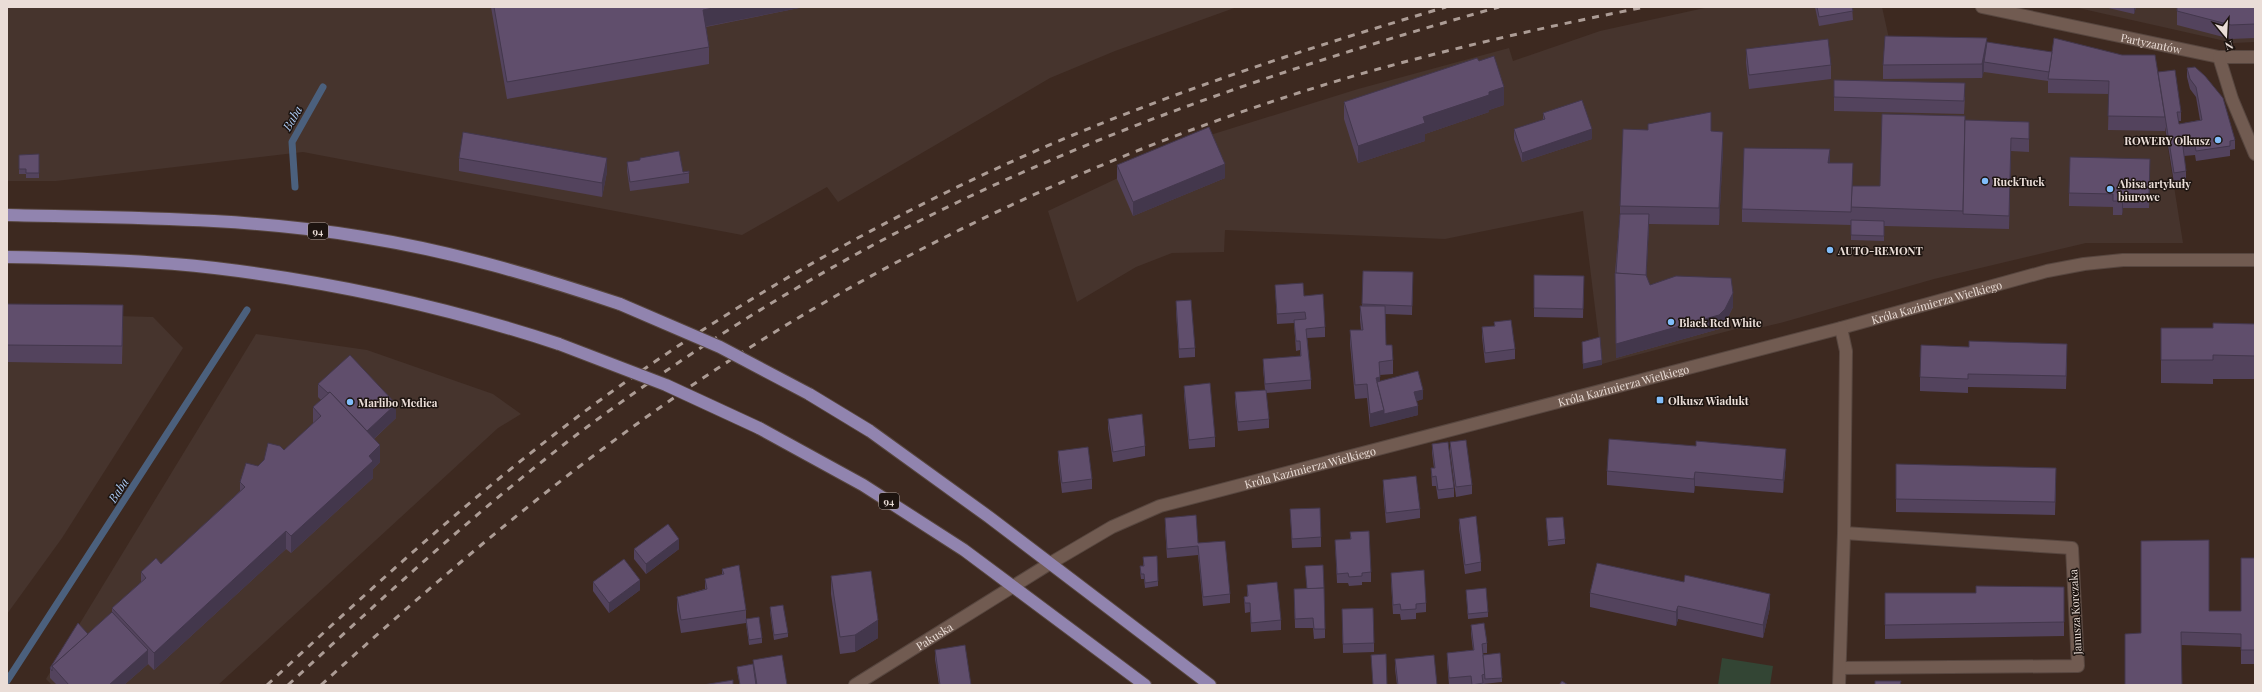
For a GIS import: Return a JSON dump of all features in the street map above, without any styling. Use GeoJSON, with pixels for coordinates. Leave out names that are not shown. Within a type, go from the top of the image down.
{"type":"FeatureCollection","features":[{"type":"Feature","properties":{"kind":"main road","name":"94"},"geometry":{"type":"LineString","coordinates":[[7,215],[214,221],[362,236],[489,264],[620,304],[720,347],[809,394],[870,431],[989,517],[1210,685]]}},
{"type":"Feature","properties":{"kind":"main road","name":"94"},"geometry":{"type":"LineString","coordinates":[[7,257],[214,268],[283,278],[403,300],[473,318],[559,344],[659,382],[759,428],[863,485],[964,550],[1145,685]]}},
{"type":"Feature","properties":{"kind":"street","name":"Partyzantów"},"geometry":{"type":"LineString","coordinates":[[1982,7],[2219,57],[2255,57]]}},
{"type":"Feature","properties":{"kind":"street"},"geometry":{"type":"LineString","coordinates":[[2219,57],[2232,99],[2255,154]]}},
{"type":"Feature","properties":{"kind":"street","name":"Króla Kazimierza Wielkiego"},"geometry":{"type":"LineString","coordinates":[[1013,586],[1112,527],[1160,506],[1841,328],[2047,271],[2078,265],[2147,259],[2255,260]]}},
{"type":"Feature","properties":{"kind":"street"},"geometry":{"type":"LineString","coordinates":[[1839,685],[1844,533],[1846,351],[1841,328]]}},
{"type":"Feature","properties":{"kind":"street","name":"Janusza Korczaka"},"geometry":{"type":"LineString","coordinates":[[1840,668],[2078,666],[2072,548],[1844,533]]}},
{"type":"Feature","properties":{"kind":"street","name":"Pakuska"},"geometry":{"type":"LineString","coordinates":[[855,685],[1013,586]]}},
{"type":"Feature","properties":{"kind":"shaded area"},"geometry":{"type":"Polygon","coordinates":[[[7,7],[1237,7],[1115,51],[1050,78],[838,202],[827,187],[742,235],[303,152],[56,181],[7,181],[7,7]]]}},
{"type":"Feature","properties":{"kind":"shaded area"},"geometry":{"type":"Polygon","coordinates":[[[1709,7],[1882,7],[1890,43],[2155,67],[2183,243],[2086,243],[1934,279],[1784,322],[1751,330],[1736,329],[1602,364],[1583,211],[1445,239],[1225,230],[1224,252],[1172,253],[1136,267],[1077,302],[1048,211],[1207,136],[1358,89],[1509,48],[1513,61],[1600,31],[1709,7]]]}},
{"type":"Feature","properties":{"kind":"shaded area"},"geometry":{"type":"Polygon","coordinates":[[[2074,7],[2255,7],[2255,42],[2234,43],[2074,7]]]}},
{"type":"Feature","properties":{"kind":"shaded area"},"geometry":{"type":"Polygon","coordinates":[[[7,313],[153,317],[183,348],[62,538],[7,614],[7,313]]]}},
{"type":"Feature","properties":{"kind":"shaded area"},"geometry":{"type":"Polygon","coordinates":[[[256,334],[367,350],[493,394],[521,414],[498,428],[218,685],[52,685],[46,679],[256,334]]]}},
{"type":"Feature","properties":{"kind":"green space"},"geometry":{"type":"Polygon","coordinates":[[[1722,658],[1773,666],[1770,685],[1718,685],[1722,658]]]}},
{"type":"Feature","properties":{"kind":"building"},"geometry":{"type":"Polygon","coordinates":[[[494,7],[718,7],[703,10],[709,47],[507,82],[494,7]]]}},
{"type":"Feature","properties":{"kind":"building"},"geometry":{"type":"Polygon","coordinates":[[[1817,7],[1852,7],[1853,11],[1819,17],[1817,7]]]}},
{"type":"Feature","properties":{"kind":"building"},"geometry":{"type":"Polygon","coordinates":[[[2177,7],[2255,7],[2255,24],[2231,25],[2177,11],[2177,7]]]}},
{"type":"Feature","properties":{"kind":"building"},"geometry":{"type":"Polygon","coordinates":[[[1885,36],[1987,38],[1982,64],[1883,65],[1885,36]]]}},
{"type":"Feature","properties":{"kind":"building"},"geometry":{"type":"Polygon","coordinates":[[[2054,38],[2122,55],[2155,55],[2165,117],[2108,116],[2109,81],[2048,79],[2054,38]]]}},
{"type":"Feature","properties":{"kind":"building"},"geometry":{"type":"Polygon","coordinates":[[[1828,39],[1831,65],[1749,75],[1746,49],[1828,39]]]}},
{"type":"Feature","properties":{"kind":"building"},"geometry":{"type":"Polygon","coordinates":[[[1987,42],[2052,52],[2049,72],[1984,62],[1987,42]]]}},
{"type":"Feature","properties":{"kind":"building"},"geometry":{"type":"Polygon","coordinates":[[[1494,56],[1504,87],[1489,92],[1489,95],[1423,117],[1425,123],[1358,146],[1344,102],[1477,58],[1479,61],[1494,56]]]}},
{"type":"Feature","properties":{"kind":"building"},"geometry":{"type":"Polygon","coordinates":[[[2195,67],[2205,76],[2223,98],[2235,140],[2230,141],[2230,146],[2196,151],[2195,145],[2183,147],[2186,171],[2174,173],[2158,72],[2175,70],[2181,112],[2177,112],[2179,124],[2202,120],[2196,87],[2190,79],[2187,68],[2195,67]]]}},
{"type":"Feature","properties":{"kind":"building"},"geometry":{"type":"Polygon","coordinates":[[[1834,80],[1965,83],[1964,101],[1834,97],[1834,80]]]}},
{"type":"Feature","properties":{"kind":"building"},"geometry":{"type":"Polygon","coordinates":[[[1582,100],[1592,129],[1522,153],[1514,129],[1545,119],[1543,113],[1582,100]]]}},
{"type":"Feature","properties":{"kind":"building"},"geometry":{"type":"Polygon","coordinates":[[[1711,112],[1711,131],[1723,132],[1719,208],[1620,206],[1623,129],[1648,130],[1648,124],[1711,112]]]}},
{"type":"Feature","properties":{"kind":"building"},"geometry":{"type":"Polygon","coordinates":[[[1882,114],[1965,116],[1963,211],[1851,207],[1852,186],[1880,186],[1882,114]]]}},
{"type":"Feature","properties":{"kind":"building"},"geometry":{"type":"Polygon","coordinates":[[[1965,120],[2029,122],[2029,139],[2011,138],[2009,216],[1963,214],[1965,120]]]}},
{"type":"Feature","properties":{"kind":"building"},"geometry":{"type":"Polygon","coordinates":[[[1209,127],[1225,164],[1133,202],[1117,165],[1209,127]]]}},
{"type":"Feature","properties":{"kind":"building"},"geometry":{"type":"Polygon","coordinates":[[[463,132],[607,158],[602,183],[459,158],[463,132]]]}},
{"type":"Feature","properties":{"kind":"building"},"geometry":{"type":"Polygon","coordinates":[[[1744,148],[1830,149],[1828,163],[1853,163],[1851,212],[1742,209],[1744,148]]]}},
{"type":"Feature","properties":{"kind":"building"},"geometry":{"type":"Polygon","coordinates":[[[679,151],[683,172],[689,171],[689,173],[630,182],[627,162],[640,160],[640,158],[679,151]]]}},
{"type":"Feature","properties":{"kind":"building"},"geometry":{"type":"Polygon","coordinates":[[[39,154],[39,173],[26,173],[26,169],[19,169],[19,155],[39,154]]]}},
{"type":"Feature","properties":{"kind":"building","name":"Abisa artykuły biurowe"},"geometry":{"type":"Polygon","coordinates":[[[2070,157],[2150,159],[2149,195],[2123,194],[2122,201],[2113,201],[2113,194],[2069,193],[2070,157]]]}},
{"type":"Feature","properties":{"kind":"building"},"geometry":{"type":"Polygon","coordinates":[[[1620,214],[1649,214],[1646,276],[1616,273],[1620,214]]]}},
{"type":"Feature","properties":{"kind":"building"},"geometry":{"type":"Polygon","coordinates":[[[1851,220],[1884,221],[1884,236],[1851,235],[1851,220]]]}},
{"type":"Feature","properties":{"kind":"building"},"geometry":{"type":"Polygon","coordinates":[[[1363,271],[1413,272],[1412,306],[1362,304],[1363,271]]]}},
{"type":"Feature","properties":{"kind":"building","name":"Black Red White"},"geometry":{"type":"Polygon","coordinates":[[[1615,273],[1646,275],[1650,285],[1676,276],[1731,278],[1733,293],[1725,309],[1719,315],[1616,344],[1615,273]]]}},
{"type":"Feature","properties":{"kind":"building"},"geometry":{"type":"Polygon","coordinates":[[[1534,275],[1584,276],[1583,309],[1534,308],[1534,275]]]}},
{"type":"Feature","properties":{"kind":"building"},"geometry":{"type":"Polygon","coordinates":[[[1303,283],[1304,296],[1323,294],[1325,327],[1306,329],[1311,380],[1265,384],[1263,359],[1301,356],[1300,341],[1296,341],[1294,320],[1306,319],[1305,312],[1277,314],[1275,285],[1303,283]]]}},
{"type":"Feature","properties":{"kind":"building"},"geometry":{"type":"Polygon","coordinates":[[[1191,300],[1195,348],[1179,349],[1176,301],[1191,300]]]}},
{"type":"Feature","properties":{"kind":"building"},"geometry":{"type":"Polygon","coordinates":[[[7,304],[123,305],[122,346],[7,345],[7,304]]]}},
{"type":"Feature","properties":{"kind":"building"},"geometry":{"type":"Polygon","coordinates":[[[1360,306],[1385,306],[1386,345],[1392,345],[1393,360],[1379,362],[1380,377],[1376,378],[1384,410],[1370,414],[1367,384],[1355,385],[1350,330],[1363,330],[1360,306]]]}},
{"type":"Feature","properties":{"kind":"building"},"geometry":{"type":"Polygon","coordinates":[[[1511,320],[1515,349],[1485,353],[1482,327],[1495,326],[1494,322],[1511,320]]]}},
{"type":"Feature","properties":{"kind":"building"},"geometry":{"type":"Polygon","coordinates":[[[2213,323],[2255,324],[2255,356],[2213,355],[2213,360],[2161,360],[2161,328],[2213,328],[2213,323]]]}},
{"type":"Feature","properties":{"kind":"building"},"geometry":{"type":"Polygon","coordinates":[[[1600,337],[1602,360],[1583,364],[1582,342],[1600,337]]]}},
{"type":"Feature","properties":{"kind":"building"},"geometry":{"type":"Polygon","coordinates":[[[1969,341],[2067,344],[2066,376],[1968,374],[1968,379],[1920,377],[1921,345],[1969,347],[1969,341]]]}},
{"type":"Feature","properties":{"kind":"building"},"geometry":{"type":"Polygon","coordinates":[[[350,355],[396,404],[367,431],[330,392],[328,393],[318,384],[350,355]]]}},
{"type":"Feature","properties":{"kind":"building"},"geometry":{"type":"Polygon","coordinates":[[[1418,371],[1423,390],[1414,392],[1418,406],[1384,414],[1377,382],[1418,371]]]}},
{"type":"Feature","properties":{"kind":"building"},"geometry":{"type":"Polygon","coordinates":[[[1210,383],[1215,437],[1189,440],[1184,386],[1210,383]]]}},
{"type":"Feature","properties":{"kind":"building"},"geometry":{"type":"Polygon","coordinates":[[[1266,390],[1269,419],[1238,422],[1235,392],[1266,390]]]}},
{"type":"Feature","properties":{"kind":"building"},"geometry":{"type":"Polygon","coordinates":[[[330,392],[380,445],[369,456],[373,461],[291,536],[286,531],[154,653],[112,608],[146,578],[141,572],[156,558],[161,564],[245,487],[240,482],[246,463],[258,466],[264,460],[268,443],[280,446],[284,450],[321,416],[313,407],[330,392]]]}},
{"type":"Feature","properties":{"kind":"building"},"geometry":{"type":"Polygon","coordinates":[[[1142,414],[1145,446],[1113,452],[1108,419],[1142,414]]]}},
{"type":"Feature","properties":{"kind":"building"},"geometry":{"type":"Polygon","coordinates":[[[1609,439],[1696,446],[1696,441],[1786,449],[1783,480],[1695,472],[1694,479],[1607,471],[1609,439]]]}},
{"type":"Feature","properties":{"kind":"building"},"geometry":{"type":"Polygon","coordinates":[[[1466,440],[1472,485],[1456,487],[1450,442],[1466,440]]]}},
{"type":"Feature","properties":{"kind":"building"},"geometry":{"type":"Polygon","coordinates":[[[1448,442],[1454,488],[1438,490],[1436,476],[1432,477],[1431,468],[1435,468],[1432,444],[1448,442]]]}},
{"type":"Feature","properties":{"kind":"building"},"geometry":{"type":"Polygon","coordinates":[[[1088,447],[1092,479],[1062,483],[1058,451],[1088,447]]]}},
{"type":"Feature","properties":{"kind":"building"},"geometry":{"type":"Polygon","coordinates":[[[1896,464],[2056,468],[2055,502],[1896,499],[1896,464]]]}},
{"type":"Feature","properties":{"kind":"building"},"geometry":{"type":"Polygon","coordinates":[[[1416,476],[1420,509],[1386,513],[1383,480],[1416,476]]]}},
{"type":"Feature","properties":{"kind":"building"},"geometry":{"type":"Polygon","coordinates":[[[1320,508],[1321,537],[1292,539],[1290,509],[1320,508]]]}},
{"type":"Feature","properties":{"kind":"building"},"geometry":{"type":"Polygon","coordinates":[[[1196,515],[1198,543],[1225,541],[1230,594],[1203,597],[1198,546],[1167,549],[1165,518],[1196,515]]]}},
{"type":"Feature","properties":{"kind":"building"},"geometry":{"type":"Polygon","coordinates":[[[1476,516],[1481,562],[1465,565],[1459,519],[1476,516]]]}},
{"type":"Feature","properties":{"kind":"building"},"geometry":{"type":"Polygon","coordinates":[[[1563,517],[1565,539],[1548,541],[1546,518],[1563,517]]]}},
{"type":"Feature","properties":{"kind":"building"},"geometry":{"type":"Polygon","coordinates":[[[668,524],[679,539],[646,564],[634,549],[668,524]]]}},
{"type":"Feature","properties":{"kind":"building"},"geometry":{"type":"Polygon","coordinates":[[[1369,531],[1371,572],[1362,573],[1362,576],[1349,577],[1348,573],[1337,574],[1335,540],[1351,539],[1350,532],[1369,531]]]}},
{"type":"Feature","properties":{"kind":"building"},"geometry":{"type":"Polygon","coordinates":[[[2209,540],[2209,611],[2241,611],[2241,558],[2255,558],[2255,650],[2241,650],[2241,634],[2181,632],[2182,685],[2125,685],[2125,634],[2141,633],[2141,541],[2209,540]]]}},
{"type":"Feature","properties":{"kind":"building"},"geometry":{"type":"Polygon","coordinates":[[[1157,556],[1158,581],[1145,583],[1144,574],[1141,574],[1140,566],[1144,566],[1143,557],[1157,556]]]}},
{"type":"Feature","properties":{"kind":"building"},"geometry":{"type":"Polygon","coordinates":[[[624,559],[640,580],[609,603],[593,582],[624,559]]]}},
{"type":"Feature","properties":{"kind":"building"},"geometry":{"type":"Polygon","coordinates":[[[1597,563],[1684,582],[1685,575],[1770,594],[1763,625],[1678,606],[1676,612],[1590,593],[1597,563]]]}},
{"type":"Feature","properties":{"kind":"building"},"geometry":{"type":"Polygon","coordinates":[[[739,565],[746,610],[681,620],[677,597],[707,589],[705,579],[724,574],[722,569],[739,565]]]}},
{"type":"Feature","properties":{"kind":"building"},"geometry":{"type":"Polygon","coordinates":[[[1323,565],[1324,588],[1307,589],[1305,566],[1323,565]]]}},
{"type":"Feature","properties":{"kind":"building"},"geometry":{"type":"Polygon","coordinates":[[[1424,570],[1426,603],[1416,604],[1416,609],[1401,610],[1400,604],[1393,605],[1391,573],[1424,570]]]}},
{"type":"Feature","properties":{"kind":"building"},"geometry":{"type":"Polygon","coordinates":[[[871,571],[878,620],[855,635],[840,637],[831,576],[871,571]]]}},
{"type":"Feature","properties":{"kind":"building"},"geometry":{"type":"Polygon","coordinates":[[[1277,582],[1281,620],[1251,623],[1250,603],[1245,603],[1244,597],[1248,596],[1247,585],[1277,582]]]}},
{"type":"Feature","properties":{"kind":"building"},"geometry":{"type":"Polygon","coordinates":[[[1976,586],[2064,587],[2064,622],[1885,625],[1885,593],[1976,593],[1976,586]]]}},
{"type":"Feature","properties":{"kind":"building"},"geometry":{"type":"Polygon","coordinates":[[[1324,588],[1325,629],[1314,629],[1313,618],[1295,619],[1294,589],[1324,588]]]}},
{"type":"Feature","properties":{"kind":"building"},"geometry":{"type":"Polygon","coordinates":[[[1486,588],[1488,612],[1468,614],[1466,590],[1486,588]]]}},
{"type":"Feature","properties":{"kind":"building"},"geometry":{"type":"Polygon","coordinates":[[[783,605],[788,633],[774,635],[770,607],[783,605]]]}},
{"type":"Feature","properties":{"kind":"building"},"geometry":{"type":"Polygon","coordinates":[[[1373,608],[1374,643],[1343,644],[1342,609],[1373,608]]]}},
{"type":"Feature","properties":{"kind":"building"},"geometry":{"type":"Polygon","coordinates":[[[112,612],[148,650],[109,685],[69,685],[52,666],[112,612]]]}},
{"type":"Feature","properties":{"kind":"building"},"geometry":{"type":"Polygon","coordinates":[[[759,617],[762,638],[749,640],[746,619],[759,617]]]}},
{"type":"Feature","properties":{"kind":"building"},"geometry":{"type":"Polygon","coordinates":[[[78,623],[88,634],[52,666],[52,671],[50,668],[78,623]]]}},
{"type":"Feature","properties":{"kind":"building"},"geometry":{"type":"Polygon","coordinates":[[[1484,623],[1487,643],[1482,644],[1485,674],[1482,675],[1483,683],[1472,685],[1471,676],[1449,678],[1447,653],[1474,650],[1471,625],[1484,623]]]}},
{"type":"Feature","properties":{"kind":"building"},"geometry":{"type":"Polygon","coordinates":[[[965,645],[971,685],[940,685],[935,650],[965,645]]]}},
{"type":"Feature","properties":{"kind":"building"},"geometry":{"type":"Polygon","coordinates":[[[1500,653],[1502,678],[1485,679],[1483,655],[1500,653]]]}},
{"type":"Feature","properties":{"kind":"building"},"geometry":{"type":"Polygon","coordinates":[[[1386,654],[1387,685],[1373,685],[1371,655],[1386,654]]]}},
{"type":"Feature","properties":{"kind":"building"},"geometry":{"type":"Polygon","coordinates":[[[782,655],[787,685],[757,685],[753,660],[782,655]]]}},
{"type":"Feature","properties":{"kind":"building"},"geometry":{"type":"Polygon","coordinates":[[[1434,655],[1437,685],[1398,685],[1395,659],[1434,655]]]}},
{"type":"Feature","properties":{"kind":"building"},"geometry":{"type":"Polygon","coordinates":[[[753,664],[756,685],[740,685],[737,667],[753,664]]]}},
{"type":"Feature","properties":{"kind":"building"},"geometry":{"type":"Polygon","coordinates":[[[733,680],[733,685],[703,685],[733,680]]]}},
{"type":"Feature","properties":{"kind":"building"},"geometry":{"type":"Polygon","coordinates":[[[1562,681],[1568,685],[1559,685],[1562,681]]]}},
{"type":"Feature","properties":{"kind":"building"},"geometry":{"type":"Polygon","coordinates":[[[1875,681],[1901,681],[1900,685],[1875,685],[1875,681]]]}},
{"type":"Feature","properties":{"kind":"waterway","name":"Baba"},"geometry":{"type":"LineString","coordinates":[[295,187],[292,142],[323,87]]}},
{"type":"Feature","properties":{"kind":"waterway","name":"Baba"},"geometry":{"type":"LineString","coordinates":[[7,681],[247,310]]}},
{"type":"Feature","properties":{"kind":"railway"},"geometry":{"type":"LineString","coordinates":[[267,685],[430,537],[515,465],[559,431],[603,398],[710,325],[821,258],[936,197],[995,169],[1102,123],[1248,69],[1446,7]]}},
{"type":"Feature","properties":{"kind":"railway"},"geometry":{"type":"LineString","coordinates":[[288,685],[397,585],[471,520],[587,427],[638,390],[742,321],[850,257],[962,200],[1019,174],[1136,125],[1316,62],[1499,7]]}},
{"type":"Feature","properties":{"kind":"railway"},"geometry":{"type":"LineString","coordinates":[[321,685],[484,543],[568,475],[611,443],[736,356],[819,305],[905,258],[992,214],[1081,174],[1172,137],[1264,104],[1357,75],[1429,56],[1537,30],[1645,7]]}},
{"type":"Feature","properties":{"kind":"place","name":"ROWERY Olkusz"},"geometry":{"type":"Point","coordinates":[2218,140]}},
{"type":"Feature","properties":{"kind":"place","name":"RuckTuck"},"geometry":{"type":"Point","coordinates":[1985,181]}},
{"type":"Feature","properties":{"kind":"place","name":"Abisa artykuły biurowe"},"geometry":{"type":"Point","coordinates":[2110,189]}},
{"type":"Feature","properties":{"kind":"place","name":"AUTO-REMONT"},"geometry":{"type":"Point","coordinates":[1830,250]}},
{"type":"Feature","properties":{"kind":"place","name":"Black Red White"},"geometry":{"type":"Point","coordinates":[1671,322]}},
{"type":"Feature","properties":{"kind":"place","name":"Olkusz Wiadukt"},"geometry":{"type":"Point","coordinates":[1660,400]}},
{"type":"Feature","properties":{"kind":"place","name":"Marlibo Medica"},"geometry":{"type":"Point","coordinates":[350,402]}}]}
